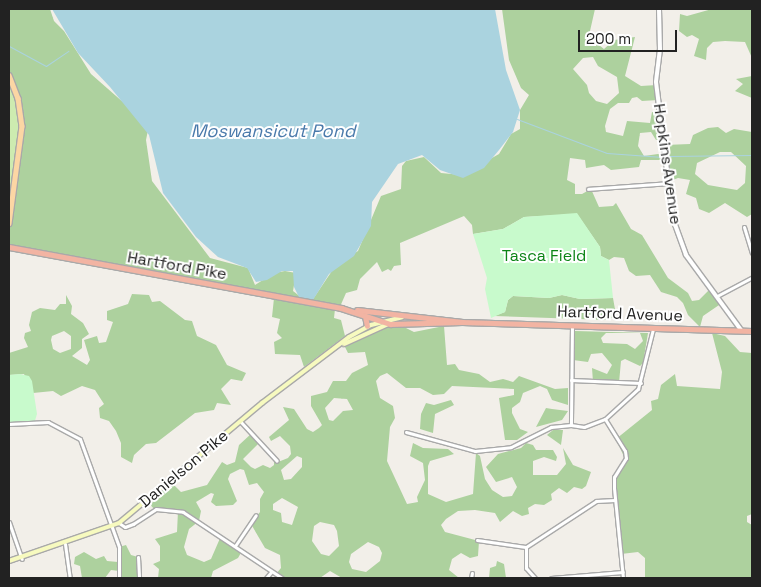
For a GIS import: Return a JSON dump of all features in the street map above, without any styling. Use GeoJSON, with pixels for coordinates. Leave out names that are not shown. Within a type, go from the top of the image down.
{"type":"FeatureCollection","features":[{"type":"Feature","properties":{"kind":"highway","name":"Hartford Pike"},"geometry":{"type":"LineString","coordinates":[[9,248],[341,308],[402,317],[462,322]]}},
{"type":"Feature","properties":{"kind":"highway","name":"Hartford Pike"},"geometry":{"type":"LineString","coordinates":[[341,308],[390,324],[487,322]]}},
{"type":"Feature","properties":{"kind":"highway"},"geometry":{"type":"LineString","coordinates":[[365,315],[367,326]]}},
{"type":"Feature","properties":{"kind":"highway","name":"Hartford Avenue"},"geometry":{"type":"LineString","coordinates":[[487,322],[752,331]]}},
{"type":"Feature","properties":{"kind":"main road"},"geometry":{"type":"LineString","coordinates":[[9,75],[18,98],[22,126],[9,223]]}},
{"type":"Feature","properties":{"kind":"main road","name":"Danielson Pike"},"geometry":{"type":"LineString","coordinates":[[9,561],[22,559],[119,523],[240,421],[367,326],[402,317]]}},
{"type":"Feature","properties":{"kind":"main road","name":"Danielson Pike"},"geometry":{"type":"LineString","coordinates":[[341,345],[370,329],[390,324]]}},
{"type":"Feature","properties":{"kind":"street","name":"Hopkins Avenue"},"geometry":{"type":"LineString","coordinates":[[659,9],[660,49],[656,82],[669,183],[679,240],[741,330]]}},
{"type":"Feature","properties":{"kind":"street"},"geometry":{"type":"LineString","coordinates":[[588,189],[669,183]]}},
{"type":"Feature","properties":{"kind":"street"},"geometry":{"type":"LineString","coordinates":[[744,227],[752,253]]}},
{"type":"Feature","properties":{"kind":"street"},"geometry":{"type":"LineString","coordinates":[[717,296],[752,277]]}},
{"type":"Feature","properties":{"kind":"street"},"geometry":{"type":"LineString","coordinates":[[571,425],[572,325]]}},
{"type":"Feature","properties":{"kind":"street"},"geometry":{"type":"LineString","coordinates":[[406,432],[475,451],[512,447],[551,427],[571,425],[594,426],[633,395],[641,383],[653,327]]}},
{"type":"Feature","properties":{"kind":"street"},"geometry":{"type":"LineString","coordinates":[[571,380],[641,383]]}},
{"type":"Feature","properties":{"kind":"street"},"geometry":{"type":"LineString","coordinates":[[605,419],[625,451],[626,458],[614,477],[624,578]]}},
{"type":"Feature","properties":{"kind":"street"},"geometry":{"type":"LineString","coordinates":[[240,421],[277,461]]}},
{"type":"Feature","properties":{"kind":"street"},"geometry":{"type":"LineString","coordinates":[[9,424],[48,422],[80,439],[119,547],[119,578]]}},
{"type":"Feature","properties":{"kind":"street"},"geometry":{"type":"LineString","coordinates":[[477,540],[526,548],[585,507],[596,502],[615,500]]}},
{"type":"Feature","properties":{"kind":"street"},"geometry":{"type":"LineString","coordinates":[[119,523],[125,527],[156,509],[173,509],[198,520],[282,578]]}},
{"type":"Feature","properties":{"kind":"street"},"geometry":{"type":"LineString","coordinates":[[235,546],[256,516]]}},
{"type":"Feature","properties":{"kind":"street"},"geometry":{"type":"LineString","coordinates":[[9,522],[22,559]]}},
{"type":"Feature","properties":{"kind":"street"},"geometry":{"type":"LineString","coordinates":[[65,544],[70,578]]}},
{"type":"Feature","properties":{"kind":"street"},"geometry":{"type":"LineString","coordinates":[[526,548],[526,568],[535,578]]}},
{"type":"Feature","properties":{"kind":"street"},"geometry":{"type":"LineString","coordinates":[[138,557],[139,578]]}},
{"type":"Feature","properties":{"kind":"street"},"geometry":{"type":"LineString","coordinates":[[266,578],[271,572]]}},
{"type":"Feature","properties":{"kind":"street"},"geometry":{"type":"LineString","coordinates":[[551,578],[623,572]]}},
{"type":"Feature","properties":{"kind":"street"},"geometry":{"type":"LineString","coordinates":[[471,578],[472,573]]}},
{"type":"Feature","properties":{"kind":"green space"},"geometry":{"type":"Polygon","coordinates":[[[9,9],[50,9],[54,21],[64,31],[91,74],[124,103],[148,130],[146,140],[152,181],[210,258],[248,268],[255,285],[274,273],[285,271],[296,273],[293,291],[302,298],[313,299],[336,265],[358,251],[381,196],[401,189],[402,166],[406,161],[424,157],[441,173],[462,175],[499,154],[511,134],[520,129],[520,110],[529,95],[521,88],[509,60],[502,9],[595,9],[590,31],[595,42],[604,49],[614,40],[635,37],[625,76],[641,86],[657,85],[658,100],[642,101],[637,97],[632,98],[629,103],[618,103],[610,109],[605,126],[606,132],[623,136],[627,121],[650,123],[652,112],[660,112],[664,140],[656,140],[651,132],[640,133],[638,146],[644,156],[665,153],[665,145],[690,144],[693,135],[708,128],[718,127],[726,133],[734,129],[752,132],[752,214],[747,217],[725,203],[709,213],[699,209],[696,198],[686,194],[690,180],[678,178],[670,181],[666,160],[641,160],[639,167],[611,170],[604,165],[586,168],[585,160],[570,158],[567,180],[575,184],[575,194],[582,194],[591,189],[599,207],[613,206],[616,203],[631,229],[642,235],[668,278],[688,293],[692,301],[699,300],[711,288],[722,303],[703,316],[700,327],[688,315],[683,303],[677,297],[661,292],[650,275],[636,276],[629,271],[624,258],[614,257],[609,260],[601,256],[600,247],[577,214],[524,217],[503,229],[473,234],[472,225],[464,216],[400,243],[401,265],[394,266],[391,271],[388,269],[382,272],[377,262],[360,279],[357,290],[346,293],[339,309],[335,309],[334,318],[341,320],[345,336],[304,367],[300,355],[275,354],[274,342],[282,338],[277,333],[280,319],[272,317],[274,298],[9,249],[9,222],[22,119],[9,74],[9,9]],[[593,57],[583,58],[573,69],[587,85],[589,93],[596,101],[607,104],[619,93],[617,77],[598,66],[593,57]],[[720,152],[697,163],[695,174],[708,185],[737,190],[745,183],[746,166],[731,152],[720,152]]]}},
{"type":"Feature","properties":{"kind":"green space"},"geometry":{"type":"Polygon","coordinates":[[[712,9],[752,9],[752,58],[745,42],[725,41],[713,42],[707,48],[706,60],[694,56],[699,39],[692,35],[687,37],[679,31],[680,14],[687,16],[712,9]]]}},
{"type":"Feature","properties":{"kind":"green space"},"geometry":{"type":"Polygon","coordinates":[[[9,74],[21,113],[9,222],[9,74]]]}},
{"type":"Feature","properties":{"kind":"green space"},"geometry":{"type":"Polygon","coordinates":[[[752,76],[752,98],[735,91],[743,84],[736,79],[752,76]]]}},
{"type":"Feature","properties":{"kind":"green space","name":"Tasca Field"},"geometry":{"type":"Polygon","coordinates":[[[577,213],[600,247],[601,256],[609,260],[613,298],[580,299],[562,295],[549,298],[513,296],[508,300],[505,312],[491,318],[485,289],[487,278],[473,234],[503,229],[524,217],[577,213]]]}},
{"type":"Feature","properties":{"kind":"green space"},"geometry":{"type":"Polygon","coordinates":[[[132,294],[149,295],[152,302],[160,301],[185,320],[192,321],[197,336],[216,345],[227,365],[246,373],[242,381],[231,379],[221,389],[231,405],[217,403],[214,410],[195,413],[156,443],[146,444],[134,455],[132,463],[121,457],[121,443],[109,421],[100,418],[99,408],[104,404],[95,390],[82,386],[61,396],[53,391],[33,393],[24,374],[9,375],[9,353],[28,347],[24,338],[25,333],[31,331],[29,325],[32,312],[40,308],[55,310],[60,304],[66,304],[66,295],[72,306],[71,314],[83,323],[89,334],[82,339],[82,348],[72,356],[87,365],[90,360],[84,340],[97,336],[99,343],[106,342],[113,322],[107,320],[107,311],[128,304],[132,294]],[[64,331],[52,336],[53,349],[60,353],[71,349],[71,336],[64,331]]]}},
{"type":"Feature","properties":{"kind":"green space"},"geometry":{"type":"Polygon","coordinates":[[[562,295],[580,299],[613,298],[616,315],[608,320],[494,316],[505,312],[508,300],[513,296],[549,298],[562,295]]]}},
{"type":"Feature","properties":{"kind":"green space"},"geometry":{"type":"Polygon","coordinates":[[[400,325],[414,332],[444,326],[447,365],[455,364],[459,370],[479,374],[490,382],[503,379],[513,382],[519,376],[555,389],[568,388],[568,405],[552,400],[547,389],[540,386],[523,393],[520,402],[512,408],[512,413],[520,429],[528,432],[517,440],[505,440],[499,398],[514,395],[514,389],[452,386],[444,394],[433,395],[420,388],[406,388],[387,373],[380,376],[376,381],[380,398],[393,406],[395,418],[390,427],[387,461],[407,504],[418,502],[417,497],[425,480],[423,463],[410,456],[413,443],[423,448],[448,449],[454,454],[430,461],[428,466],[428,494],[446,502],[473,494],[476,453],[480,456],[485,479],[492,490],[503,497],[512,496],[517,487],[512,477],[496,482],[486,467],[498,454],[521,448],[526,443],[533,445],[536,450],[553,450],[557,457],[556,461],[544,457],[533,461],[533,475],[557,475],[566,464],[563,448],[573,465],[591,472],[586,486],[582,489],[574,487],[567,493],[559,488],[551,494],[552,500],[544,505],[535,504],[528,508],[529,514],[522,516],[513,511],[500,522],[495,513],[475,510],[458,511],[446,519],[441,525],[445,532],[479,541],[478,556],[470,558],[461,553],[452,559],[449,570],[459,578],[342,578],[330,571],[320,578],[283,578],[276,574],[281,568],[280,555],[265,548],[251,524],[260,512],[260,499],[264,492],[257,483],[249,485],[244,470],[240,469],[230,474],[228,479],[237,501],[233,505],[216,506],[211,502],[214,494],[211,493],[196,502],[201,511],[199,521],[189,529],[184,547],[187,555],[204,562],[211,559],[221,536],[242,551],[238,558],[213,571],[211,578],[158,578],[159,569],[153,564],[160,561],[160,546],[155,539],[177,532],[178,511],[154,509],[148,502],[171,482],[181,492],[207,485],[222,462],[227,465],[235,462],[239,445],[252,433],[260,442],[243,459],[251,467],[255,469],[263,465],[270,468],[274,465],[274,458],[278,462],[288,458],[291,454],[290,446],[280,436],[271,441],[269,437],[289,420],[283,407],[294,409],[307,429],[313,432],[319,428],[322,425],[311,406],[311,396],[327,392],[333,381],[346,381],[352,373],[368,365],[365,352],[348,353],[345,347],[375,330],[400,325]],[[334,398],[325,408],[329,420],[333,421],[343,411],[353,410],[347,399],[334,398]],[[297,456],[281,470],[284,480],[291,479],[302,467],[302,458],[297,456]],[[282,498],[273,504],[273,510],[281,513],[282,522],[292,525],[298,507],[282,498]],[[320,522],[314,526],[312,541],[321,554],[329,556],[339,546],[337,531],[334,525],[320,522]],[[368,542],[351,554],[349,562],[352,569],[366,572],[380,561],[382,553],[379,547],[368,542]]]}},
{"type":"Feature","properties":{"kind":"green space"},"geometry":{"type":"Polygon","coordinates":[[[575,331],[648,333],[643,363],[640,366],[625,359],[621,361],[619,383],[593,382],[592,368],[607,374],[612,365],[602,353],[591,354],[588,362],[573,360],[575,331]],[[606,333],[601,338],[603,343],[627,344],[635,349],[643,341],[640,333],[606,333]]]}},
{"type":"Feature","properties":{"kind":"green space"},"geometry":{"type":"Polygon","coordinates":[[[712,333],[725,336],[740,352],[752,353],[752,514],[747,516],[747,522],[752,525],[752,578],[645,578],[645,558],[638,552],[621,554],[615,477],[625,459],[616,439],[652,410],[651,401],[658,399],[661,385],[675,374],[677,386],[720,389],[722,372],[712,333]]]}},
{"type":"Feature","properties":{"kind":"green space"},"geometry":{"type":"Polygon","coordinates":[[[20,374],[29,376],[32,381],[37,414],[34,424],[9,426],[9,375],[20,374]]]}},
{"type":"Feature","properties":{"kind":"green space"},"geometry":{"type":"Polygon","coordinates":[[[451,400],[454,405],[435,414],[433,433],[420,429],[421,414],[426,403],[434,405],[451,400]]]}},
{"type":"Feature","properties":{"kind":"green space"},"geometry":{"type":"Polygon","coordinates":[[[546,408],[568,411],[562,420],[536,427],[546,408]]]}},
{"type":"Feature","properties":{"kind":"green space"},"geometry":{"type":"Polygon","coordinates":[[[553,430],[563,430],[561,445],[547,435],[553,430]]]}},
{"type":"Feature","properties":{"kind":"green space"},"geometry":{"type":"Polygon","coordinates":[[[126,545],[131,555],[138,557],[139,578],[119,578],[119,571],[111,570],[105,578],[82,578],[80,566],[74,564],[75,557],[84,552],[96,559],[104,556],[107,561],[118,562],[119,547],[126,545]]]}},
{"type":"Feature","properties":{"kind":"green space"},"geometry":{"type":"Polygon","coordinates":[[[497,561],[504,564],[506,578],[489,578],[490,568],[496,566],[497,561]]]}},
{"type":"Feature","properties":{"kind":"water","name":"Moswansicut Pond"},"geometry":{"type":"Polygon","coordinates":[[[52,9],[495,9],[506,70],[520,110],[513,132],[484,168],[463,178],[440,170],[422,155],[398,164],[372,202],[371,226],[354,256],[329,274],[313,300],[299,297],[294,287],[293,271],[282,271],[267,280],[256,282],[247,268],[218,257],[196,237],[163,193],[149,135],[110,87],[78,53],[52,9]]]}},
{"type":"Feature","properties":{"kind":"waterway"},"geometry":{"type":"LineString","coordinates":[[9,46],[46,66],[68,51]]}},
{"type":"Feature","properties":{"kind":"waterway"},"geometry":{"type":"LineString","coordinates":[[517,119],[607,153],[663,157]]}},
{"type":"Feature","properties":{"kind":"waterway"},"geometry":{"type":"LineString","coordinates":[[669,156],[752,155]]}}]}
